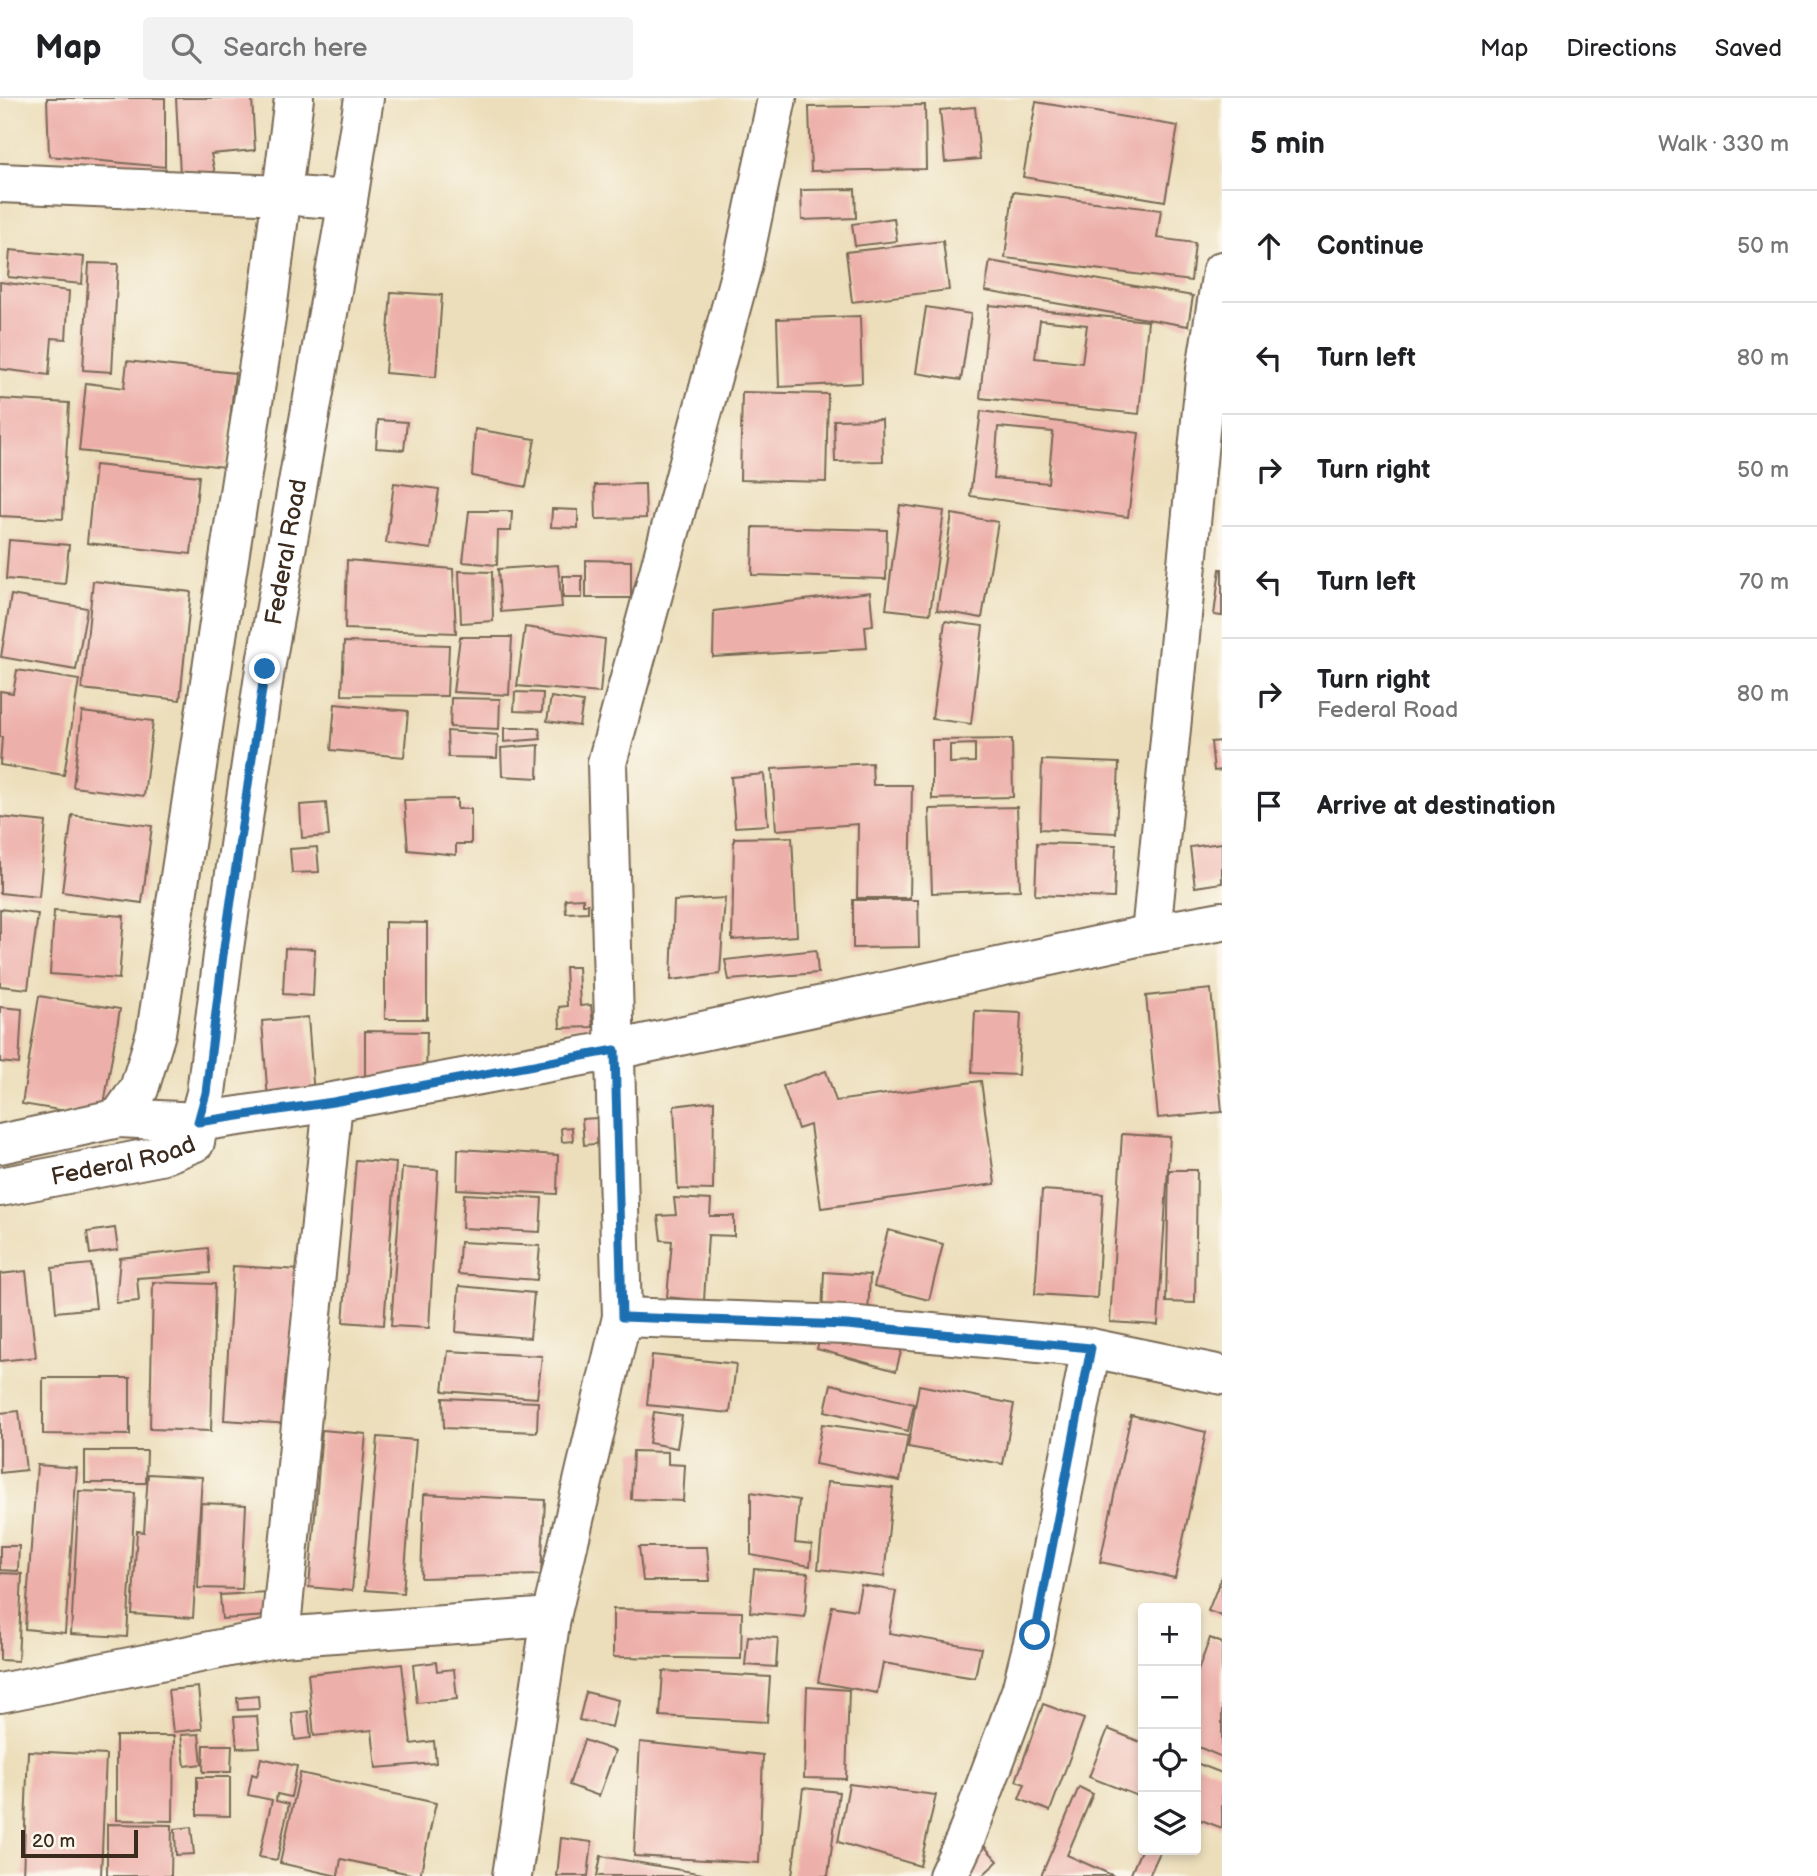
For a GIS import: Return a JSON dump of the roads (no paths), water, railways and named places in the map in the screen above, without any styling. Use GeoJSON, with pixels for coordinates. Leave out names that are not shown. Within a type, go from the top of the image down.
{"type":"FeatureCollection","features":[{"type":"Feature","properties":{"kind":"street","name":"Federal Road"},"geometry":{"type":"LineString","coordinates":[[0,1144],[119,1118],[139,1089],[156,1033],[266,318],[294,98]]}},
{"type":"Feature","properties":{"kind":"street","name":"Federal Road"},"geometry":{"type":"LineString","coordinates":[[0,1187],[160,1156],[195,1142],[206,1093],[223,955],[265,669],[364,98]]}},
{"type":"Feature","properties":{"kind":"street"},"geometry":{"type":"LineString","coordinates":[[512,1876],[551,1617],[622,1317],[607,763],[742,267],[777,98]]}},
{"type":"Feature","properties":{"kind":"street"},"geometry":{"type":"LineString","coordinates":[[0,183],[282,195],[348,201]]}},
{"type":"Feature","properties":{"kind":"street"},"geometry":{"type":"LineString","coordinates":[[1151,934],[1206,369],[1222,271]]}},
{"type":"Feature","properties":{"kind":"street"},"geometry":{"type":"LineString","coordinates":[[119,1118],[198,1122],[333,1102],[615,1050],[1222,921]]}},
{"type":"Feature","properties":{"kind":"street"},"geometry":{"type":"LineString","coordinates":[[280,1637],[333,1102]]}},
{"type":"Feature","properties":{"kind":"street"},"geometry":{"type":"LineString","coordinates":[[622,1317],[847,1325],[1091,1348],[1222,1375]]}},
{"type":"Feature","properties":{"kind":"street"},"geometry":{"type":"LineString","coordinates":[[948,1876],[965,1840],[1021,1691],[1035,1635],[1091,1348]]}},
{"type":"Feature","properties":{"kind":"street"},"geometry":{"type":"LineString","coordinates":[[0,1693],[280,1637],[551,1617]]}}]}
